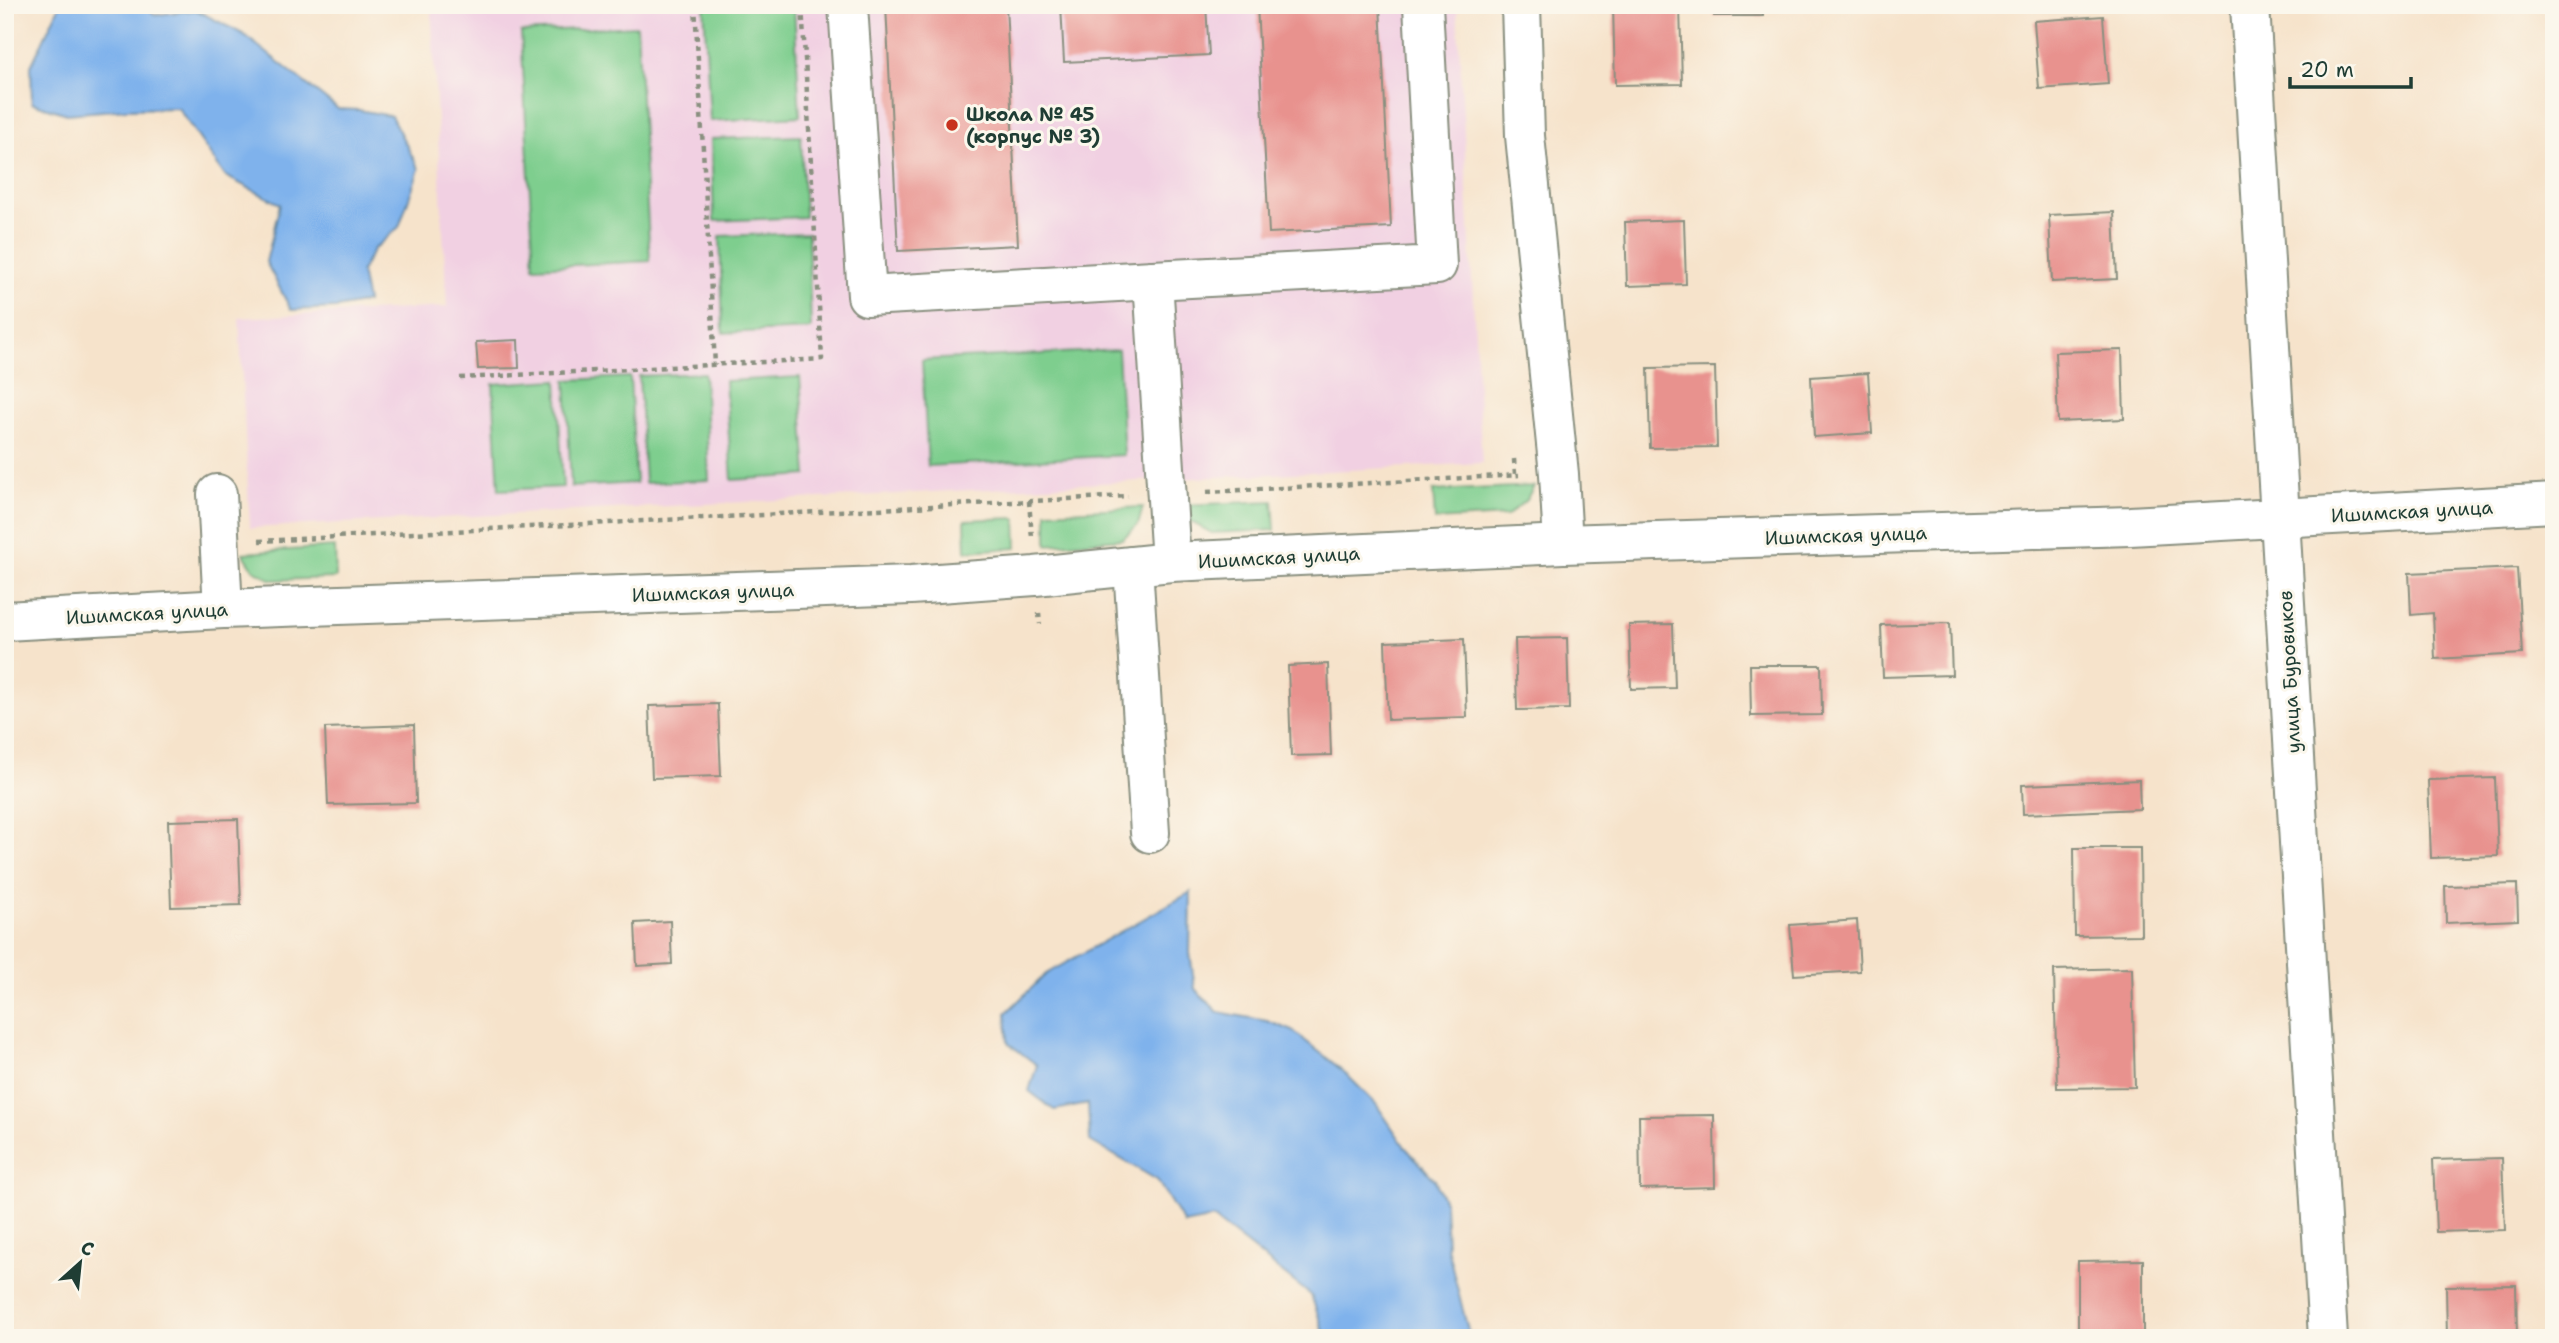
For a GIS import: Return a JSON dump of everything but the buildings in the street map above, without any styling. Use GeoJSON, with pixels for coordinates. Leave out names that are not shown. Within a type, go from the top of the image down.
{"type":"FeatureCollection","features":[{"type":"Feature","properties":{"kind":"street"},"geometry":{"type":"LineString","coordinates":[[848,5],[867,296],[1437,265],[1423,5]]}},
{"type":"Feature","properties":{"kind":"street"},"geometry":{"type":"LineString","coordinates":[[1521,5],[1525,136],[1559,474],[1563,544]]}},
{"type":"Feature","properties":{"kind":"street","name":"улица Буровиков"},"geometry":{"type":"LineString","coordinates":[[2250,5],[2328,1338]]}},
{"type":"Feature","properties":{"kind":"street"},"geometry":{"type":"LineString","coordinates":[[1153,279],[1171,562]]}},
{"type":"Feature","properties":{"kind":"street"},"geometry":{"type":"LineString","coordinates":[[217,494],[223,609]]}},
{"type":"Feature","properties":{"kind":"street","name":"Ишимская улица"},"geometry":{"type":"LineString","coordinates":[[5,621],[223,609],[911,585],[1171,562],[1563,544],[2280,519],[2554,503]]}},
{"type":"Feature","properties":{"kind":"street"},"geometry":{"type":"LineString","coordinates":[[1133,566],[1150,833]]}},
{"type":"Feature","properties":{"kind":"path"},"geometry":{"type":"LineString","coordinates":[[695,5],[715,365]]}},
{"type":"Feature","properties":{"kind":"path"},"geometry":{"type":"LineString","coordinates":[[460,379],[822,359],[802,5]]}},
{"type":"Feature","properties":{"kind":"path"},"geometry":{"type":"LineString","coordinates":[[221,543],[1559,474]]}},
{"type":"Feature","properties":{"kind":"shaded area"},"geometry":{"type":"Polygon","coordinates":[[[431,5],[1457,5],[1482,463],[250,528],[239,318],[447,307],[431,5]]]}},
{"type":"Feature","properties":{"kind":"green space"},"geometry":{"type":"Polygon","coordinates":[[[704,5],[794,5],[800,116],[710,121],[704,5]]]}},
{"type":"Feature","properties":{"kind":"green space"},"geometry":{"type":"Polygon","coordinates":[[[637,26],[650,261],[534,267],[521,32],[637,26]]]}},
{"type":"Feature","properties":{"kind":"green space"},"geometry":{"type":"Polygon","coordinates":[[[801,136],[805,217],[714,221],[711,139],[801,136]]]}},
{"type":"Feature","properties":{"kind":"green space"},"geometry":{"type":"Polygon","coordinates":[[[808,233],[811,329],[723,333],[720,236],[808,233]]]}},
{"type":"Feature","properties":{"kind":"green space"},"geometry":{"type":"Polygon","coordinates":[[[1118,350],[1124,455],[928,466],[922,360],[1118,350]]]}},
{"type":"Feature","properties":{"kind":"green space"},"geometry":{"type":"Polygon","coordinates":[[[704,373],[709,480],[645,483],[639,376],[704,373]]]}},
{"type":"Feature","properties":{"kind":"green space"},"geometry":{"type":"Polygon","coordinates":[[[630,377],[636,483],[571,487],[566,380],[630,377]]]}},
{"type":"Feature","properties":{"kind":"green space"},"geometry":{"type":"Polygon","coordinates":[[[800,377],[807,475],[732,480],[725,381],[800,377]]]}},
{"type":"Feature","properties":{"kind":"green space"},"geometry":{"type":"Polygon","coordinates":[[[557,380],[563,487],[499,490],[493,384],[557,380]]]}},
{"type":"Feature","properties":{"kind":"green space"},"geometry":{"type":"Polygon","coordinates":[[[1534,486],[1526,500],[1507,516],[1435,520],[1433,491],[1534,486]]]}},
{"type":"Feature","properties":{"kind":"green space"},"geometry":{"type":"Polygon","coordinates":[[[1273,501],[1275,530],[1212,533],[1191,522],[1182,505],[1273,501]]]}},
{"type":"Feature","properties":{"kind":"green space"},"geometry":{"type":"Polygon","coordinates":[[[1143,507],[1138,525],[1122,539],[1047,545],[1047,512],[1143,507]]]}},
{"type":"Feature","properties":{"kind":"green space"},"geometry":{"type":"Polygon","coordinates":[[[1016,518],[1017,548],[966,551],[965,520],[1016,518]]]}},
{"type":"Feature","properties":{"kind":"green space"},"geometry":{"type":"Polygon","coordinates":[[[335,547],[336,578],[272,580],[254,570],[243,553],[335,547]]]}},
{"type":"Feature","properties":{"kind":"water"},"geometry":{"type":"Polygon","coordinates":[[[60,5],[147,5],[154,15],[196,10],[243,34],[338,109],[391,116],[419,169],[399,227],[373,250],[361,272],[367,302],[337,308],[291,310],[266,262],[280,204],[225,176],[178,108],[67,114],[32,103],[31,66],[60,5]]]}},
{"type":"Feature","properties":{"kind":"water"},"geometry":{"type":"Polygon","coordinates":[[[1191,892],[1190,953],[1195,989],[1218,1012],[1267,1021],[1293,1031],[1343,1071],[1376,1104],[1405,1147],[1435,1180],[1445,1204],[1447,1247],[1470,1338],[1326,1338],[1311,1295],[1213,1218],[1184,1224],[1157,1180],[1090,1141],[1088,1104],[1054,1110],[1029,1091],[1037,1065],[1008,1043],[1006,1013],[1046,974],[1191,892]]]}},
{"type":"Feature","properties":{"kind":"place","name":"Школа № 45 (корпус № 3)"},"geometry":{"type":"Point","coordinates":[952,125]}}]}
